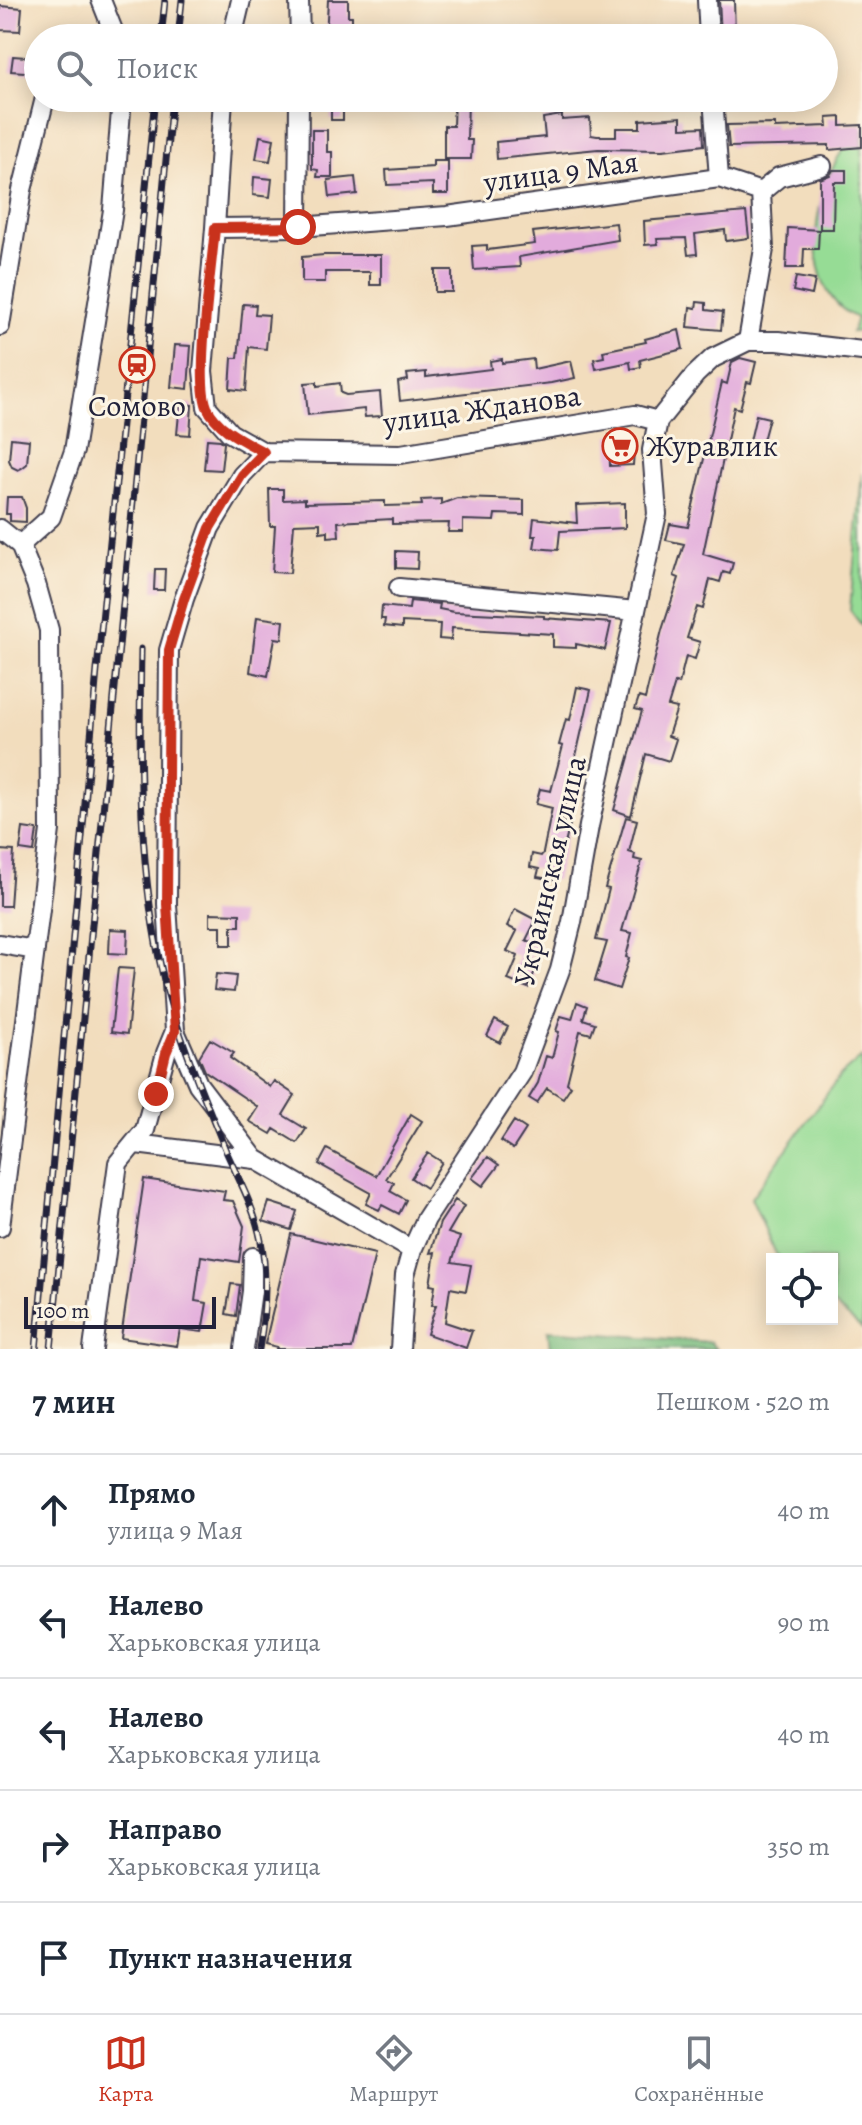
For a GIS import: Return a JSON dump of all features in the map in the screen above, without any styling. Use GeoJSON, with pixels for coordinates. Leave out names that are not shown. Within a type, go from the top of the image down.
{"type":"FeatureCollection","features":[{"type":"Feature","properties":{"kind":"street"},"geometry":{"type":"LineString","coordinates":[[101,0],[110,24]]}},
{"type":"Feature","properties":{"kind":"street"},"geometry":{"type":"LineString","coordinates":[[235,24],[241,0]]}},
{"type":"Feature","properties":{"kind":"street"},"geometry":{"type":"LineString","coordinates":[[299,0],[300,24]]}},
{"type":"Feature","properties":{"kind":"street"},"geometry":{"type":"LineString","coordinates":[[707,0],[708,24]]}},
{"type":"Feature","properties":{"kind":"street"},"geometry":{"type":"LineString","coordinates":[[0,326],[22,190],[42,112]]}},
{"type":"Feature","properties":{"kind":"street"},"geometry":{"type":"LineString","coordinates":[[20,545],[51,517],[74,451],[113,210],[121,112]]}},
{"type":"Feature","properties":{"kind":"street"},"geometry":{"type":"LineString","coordinates":[[222,112],[203,371],[207,407],[230,433],[264,452],[242,475],[210,528],[169,650],[167,904],[175,1031],[198,1084],[255,1159],[412,1250]]}},
{"type":"Feature","properties":{"kind":"street"},"geometry":{"type":"LineString","coordinates":[[298,227],[299,112]]}},
{"type":"Feature","properties":{"kind":"street"},"geometry":{"type":"LineString","coordinates":[[714,112],[719,178]]}},
{"type":"Feature","properties":{"kind":"street"},"geometry":{"type":"LineString","coordinates":[[748,341],[764,249],[761,192],[779,177],[822,166]]}},
{"type":"Feature","properties":{"kind":"street","name":"улица 9 Мая"},"geometry":{"type":"LineString","coordinates":[[215,228],[298,227],[447,216],[719,178],[761,192]]}},
{"type":"Feature","properties":{"kind":"street"},"geometry":{"type":"LineString","coordinates":[[658,421],[713,358],[748,341],[778,341],[862,351]]}},
{"type":"Feature","properties":{"kind":"street","name":"улица Жданова"},"geometry":{"type":"LineString","coordinates":[[264,452],[401,454],[635,415],[658,421]]}},
{"type":"Feature","properties":{"kind":"street","name":"Украинская улица"},"geometry":{"type":"LineString","coordinates":[[400,1349],[405,1275],[412,1250],[426,1219],[507,1100],[535,1042],[560,970],[657,514],[652,450],[658,421]]}},
{"type":"Feature","properties":{"kind":"street"},"geometry":{"type":"LineString","coordinates":[[0,529],[20,545],[36,584],[49,630],[50,830],[0,1227]]}},
{"type":"Feature","properties":{"kind":"street"},"geometry":{"type":"LineString","coordinates":[[399,588],[636,611]]}},
{"type":"Feature","properties":{"kind":"street"},"geometry":{"type":"LineString","coordinates":[[0,944],[35,950]]}},
{"type":"Feature","properties":{"kind":"street"},"geometry":{"type":"LineString","coordinates":[[93,1349],[118,1163],[145,1130],[175,1031]]}},
{"type":"Feature","properties":{"kind":"street"},"geometry":{"type":"LineString","coordinates":[[136,1144],[255,1159]]}},
{"type":"Feature","properties":{"kind":"street"},"geometry":{"type":"LineString","coordinates":[[244,1349],[253,1257]]}},
{"type":"Feature","properties":{"kind":"green space"},"geometry":{"type":"Polygon","coordinates":[[[862,128],[862,331],[852,332],[857,318],[838,305],[826,287],[818,265],[816,242],[823,193],[832,170],[844,148],[862,128]]]}},
{"type":"Feature","properties":{"kind":"green space"},"geometry":{"type":"Polygon","coordinates":[[[862,473],[862,626],[850,610],[862,473]]]}},
{"type":"Feature","properties":{"kind":"green space"},"geometry":{"type":"Polygon","coordinates":[[[862,1057],[862,1329],[838,1308],[838,1253],[776,1253],[751,1198],[840,1076],[862,1057]]]}},
{"type":"Feature","properties":{"kind":"green space"},"geometry":{"type":"Polygon","coordinates":[[[548,1330],[710,1342],[716,1349],[550,1349],[548,1330]]]}},
{"type":"Feature","properties":{"kind":"building"},"geometry":{"type":"Polygon","coordinates":[[[328,0],[348,0],[348,16],[352,16],[352,24],[327,24],[328,0]]]}},
{"type":"Feature","properties":{"kind":"building"},"geometry":{"type":"Polygon","coordinates":[[[719,0],[734,0],[735,24],[720,24],[719,0]]]}},
{"type":"Feature","properties":{"kind":"building"},"geometry":{"type":"Polygon","coordinates":[[[0,6],[22,8],[20,31],[0,30],[0,6]]]}},
{"type":"Feature","properties":{"kind":"building"},"geometry":{"type":"Polygon","coordinates":[[[13,56],[24,57],[24,72],[11,71],[13,56]]]}},
{"type":"Feature","properties":{"kind":"building"},"geometry":{"type":"Polygon","coordinates":[[[331,112],[343,112],[343,120],[331,120],[331,112]]]}},
{"type":"Feature","properties":{"kind":"building"},"geometry":{"type":"Polygon","coordinates":[[[454,112],[468,112],[467,140],[472,140],[471,159],[444,159],[444,126],[453,126],[454,112]]]}},
{"type":"Feature","properties":{"kind":"building"},"geometry":{"type":"Polygon","coordinates":[[[562,115],[562,120],[590,118],[591,135],[597,136],[616,136],[616,128],[640,128],[640,120],[681,117],[681,128],[703,127],[704,145],[663,150],[598,149],[497,159],[496,142],[545,137],[543,118],[562,115]]]}},
{"type":"Feature","properties":{"kind":"building"},"geometry":{"type":"Polygon","coordinates":[[[841,117],[841,126],[862,125],[862,147],[829,150],[829,145],[729,147],[727,125],[775,124],[775,128],[828,126],[827,118],[841,117]]]}},
{"type":"Feature","properties":{"kind":"building"},"geometry":{"type":"Polygon","coordinates":[[[312,130],[327,130],[327,152],[332,152],[332,177],[317,177],[318,170],[312,169],[312,130]]]}},
{"type":"Feature","properties":{"kind":"building"},"geometry":{"type":"Polygon","coordinates":[[[260,136],[274,139],[270,161],[256,159],[260,136]]]}},
{"type":"Feature","properties":{"kind":"building"},"geometry":{"type":"Polygon","coordinates":[[[433,161],[448,161],[448,194],[433,194],[433,183],[387,185],[386,170],[433,167],[433,161]]]}},
{"type":"Feature","properties":{"kind":"building"},"geometry":{"type":"Polygon","coordinates":[[[833,170],[846,170],[846,182],[834,182],[833,229],[820,229],[820,179],[830,175],[833,170]]]}},
{"type":"Feature","properties":{"kind":"building"},"geometry":{"type":"Polygon","coordinates":[[[254,177],[272,179],[270,197],[253,195],[254,177]]]}},
{"type":"Feature","properties":{"kind":"building"},"geometry":{"type":"Polygon","coordinates":[[[355,177],[357,194],[330,197],[328,180],[355,177]]]}},
{"type":"Feature","properties":{"kind":"building"},"geometry":{"type":"Polygon","coordinates":[[[746,212],[749,238],[726,241],[725,230],[695,234],[697,254],[688,255],[686,238],[657,239],[658,244],[645,245],[644,221],[746,212]]]}},
{"type":"Feature","properties":{"kind":"building"},"geometry":{"type":"Polygon","coordinates":[[[616,223],[618,240],[519,257],[520,267],[474,270],[472,246],[487,245],[487,250],[535,244],[533,232],[616,223]]]}},
{"type":"Feature","properties":{"kind":"building"},"geometry":{"type":"Polygon","coordinates":[[[788,228],[819,230],[818,249],[804,249],[803,268],[786,268],[788,228]]]}},
{"type":"Feature","properties":{"kind":"building"},"geometry":{"type":"Polygon","coordinates":[[[381,255],[381,285],[370,285],[370,272],[325,272],[325,282],[302,282],[302,257],[381,255]]]}},
{"type":"Feature","properties":{"kind":"building"},"geometry":{"type":"Polygon","coordinates":[[[435,270],[452,270],[452,292],[435,292],[435,270]]]}},
{"type":"Feature","properties":{"kind":"building"},"geometry":{"type":"Polygon","coordinates":[[[796,277],[815,280],[812,295],[793,291],[796,277]]]}},
{"type":"Feature","properties":{"kind":"building"},"geometry":{"type":"Polygon","coordinates":[[[697,302],[706,303],[706,310],[723,312],[721,330],[688,327],[690,307],[696,308],[697,302]]]}},
{"type":"Feature","properties":{"kind":"building"},"geometry":{"type":"Polygon","coordinates":[[[243,304],[256,305],[255,314],[269,315],[266,349],[249,347],[246,391],[230,389],[232,358],[238,358],[243,304]]]}},
{"type":"Feature","properties":{"kind":"building"},"geometry":{"type":"Polygon","coordinates":[[[679,330],[683,349],[640,360],[641,367],[631,369],[630,362],[596,369],[594,359],[604,357],[603,351],[646,342],[645,339],[679,330]]]}},
{"type":"Feature","properties":{"kind":"building"},"geometry":{"type":"Polygon","coordinates":[[[175,345],[191,346],[188,389],[171,387],[175,345]]]}},
{"type":"Feature","properties":{"kind":"building"},"geometry":{"type":"Polygon","coordinates":[[[740,358],[756,362],[740,409],[734,407],[703,554],[733,563],[730,574],[723,572],[720,582],[710,579],[703,609],[697,607],[687,638],[700,642],[695,659],[686,656],[679,684],[675,683],[668,706],[677,708],[668,736],[676,739],[669,761],[646,754],[631,816],[614,810],[642,711],[635,709],[639,697],[645,699],[679,578],[674,576],[684,544],[666,540],[670,524],[688,527],[722,382],[727,384],[732,362],[740,358]]]}},
{"type":"Feature","properties":{"kind":"building"},"geometry":{"type":"Polygon","coordinates":[[[502,359],[502,363],[533,359],[534,369],[571,361],[575,378],[400,401],[398,382],[408,380],[407,374],[426,372],[426,377],[491,369],[490,361],[502,359]]]}},
{"type":"Feature","properties":{"kind":"building"},"geometry":{"type":"Polygon","coordinates":[[[317,382],[317,386],[340,383],[341,393],[346,395],[380,392],[382,416],[365,417],[364,409],[308,415],[305,383],[317,382]]]}},
{"type":"Feature","properties":{"kind":"building"},"geometry":{"type":"Polygon","coordinates":[[[180,404],[192,405],[190,435],[177,434],[180,404]]]}},
{"type":"Feature","properties":{"kind":"building"},"geometry":{"type":"Polygon","coordinates":[[[756,415],[769,418],[762,444],[750,441],[756,415]]]}},
{"type":"Feature","properties":{"kind":"building","name":"Журавлик"},"geometry":{"type":"Polygon","coordinates":[[[609,435],[621,436],[628,442],[634,450],[633,465],[610,466],[609,435]]]}},
{"type":"Feature","properties":{"kind":"building"},"geometry":{"type":"Polygon","coordinates":[[[11,438],[29,440],[27,464],[18,470],[12,467],[9,460],[11,438]]]}},
{"type":"Feature","properties":{"kind":"building"},"geometry":{"type":"Polygon","coordinates":[[[207,439],[224,443],[221,470],[204,469],[207,439]]]}},
{"type":"Feature","properties":{"kind":"building"},"geometry":{"type":"Polygon","coordinates":[[[269,489],[283,489],[283,500],[305,499],[305,503],[385,501],[385,506],[422,505],[421,500],[441,499],[441,504],[457,498],[524,500],[524,515],[495,514],[494,521],[463,520],[463,532],[448,532],[449,523],[392,524],[392,519],[338,522],[339,536],[328,537],[328,531],[320,532],[320,523],[294,524],[290,573],[272,572],[275,526],[270,526],[269,489]]]}},
{"type":"Feature","properties":{"kind":"building"},"geometry":{"type":"Polygon","coordinates":[[[7,497],[22,497],[26,522],[10,521],[10,514],[6,514],[7,497]]]}},
{"type":"Feature","properties":{"kind":"building"},"geometry":{"type":"Polygon","coordinates":[[[625,503],[625,528],[560,531],[558,550],[534,548],[534,518],[577,523],[576,505],[625,503]]]}},
{"type":"Feature","properties":{"kind":"building"},"geometry":{"type":"Polygon","coordinates":[[[396,551],[418,552],[417,569],[396,568],[396,551]]]}},
{"type":"Feature","properties":{"kind":"building"},"geometry":{"type":"Polygon","coordinates":[[[155,569],[165,569],[164,590],[154,590],[155,569]]]}},
{"type":"Feature","properties":{"kind":"building"},"geometry":{"type":"Polygon","coordinates":[[[410,601],[440,604],[439,609],[454,612],[611,623],[605,650],[576,644],[576,648],[553,647],[553,634],[452,628],[451,640],[439,639],[440,624],[402,622],[402,628],[384,626],[382,606],[409,609],[410,601]]]}},
{"type":"Feature","properties":{"kind":"building"},"geometry":{"type":"Polygon","coordinates":[[[257,617],[284,621],[282,639],[275,638],[268,676],[250,672],[257,617]]]}},
{"type":"Feature","properties":{"kind":"building"},"geometry":{"type":"Polygon","coordinates":[[[577,687],[591,690],[561,822],[570,824],[556,880],[537,877],[539,869],[530,867],[532,854],[541,856],[543,853],[552,808],[536,804],[540,789],[551,791],[563,746],[559,745],[566,719],[570,720],[577,687]]]}},
{"type":"Feature","properties":{"kind":"building"},"geometry":{"type":"Polygon","coordinates":[[[626,817],[637,820],[629,852],[635,854],[634,859],[642,861],[622,931],[632,933],[626,957],[629,958],[619,989],[595,981],[607,942],[596,940],[609,889],[605,888],[626,817]]]}},
{"type":"Feature","properties":{"kind":"building"},"geometry":{"type":"Polygon","coordinates":[[[23,828],[37,830],[34,852],[20,850],[23,828]]]}},
{"type":"Feature","properties":{"kind":"building"},"geometry":{"type":"Polygon","coordinates":[[[0,850],[14,851],[10,906],[0,906],[0,850]]]}},
{"type":"Feature","properties":{"kind":"building"},"geometry":{"type":"Polygon","coordinates":[[[515,909],[536,920],[526,940],[536,945],[525,967],[535,971],[528,988],[508,980],[518,956],[507,951],[517,931],[507,926],[515,909]]]}},
{"type":"Feature","properties":{"kind":"building"},"geometry":{"type":"Polygon","coordinates":[[[210,913],[240,914],[240,926],[232,926],[232,945],[221,945],[221,926],[210,926],[210,913]]]}},
{"type":"Feature","properties":{"kind":"building"},"geometry":{"type":"Polygon","coordinates":[[[110,929],[128,930],[127,954],[109,953],[110,929]]]}},
{"type":"Feature","properties":{"kind":"building"},"geometry":{"type":"Polygon","coordinates":[[[118,968],[134,969],[127,1034],[111,1032],[118,968]]]}},
{"type":"Feature","properties":{"kind":"building"},"geometry":{"type":"Polygon","coordinates":[[[216,974],[236,976],[234,992],[214,990],[216,974]]]}},
{"type":"Feature","properties":{"kind":"building"},"geometry":{"type":"Polygon","coordinates":[[[577,1002],[587,1006],[583,1019],[595,1023],[591,1034],[580,1031],[567,1083],[571,1086],[563,1098],[547,1088],[537,1103],[529,1098],[538,1083],[546,1056],[552,1058],[561,1016],[572,1019],[577,1002]]]}},
{"type":"Feature","properties":{"kind":"building"},"geometry":{"type":"Polygon","coordinates":[[[495,1020],[508,1027],[500,1043],[487,1036],[495,1020]]]}},
{"type":"Feature","properties":{"kind":"building"},"geometry":{"type":"Polygon","coordinates":[[[210,1039],[234,1053],[230,1058],[270,1087],[274,1081],[295,1095],[283,1115],[306,1129],[297,1143],[274,1129],[271,1134],[249,1121],[258,1107],[205,1071],[199,1057],[210,1039]]]}},
{"type":"Feature","properties":{"kind":"building"},"geometry":{"type":"Polygon","coordinates":[[[411,1114],[422,1121],[386,1179],[394,1183],[390,1191],[406,1200],[399,1214],[382,1205],[379,1210],[366,1204],[371,1193],[319,1164],[327,1149],[376,1176],[411,1114]]]}},
{"type":"Feature","properties":{"kind":"building"},"geometry":{"type":"Polygon","coordinates":[[[514,1121],[526,1129],[513,1149],[501,1141],[514,1121]]]}},
{"type":"Feature","properties":{"kind":"building"},"geometry":{"type":"Polygon","coordinates":[[[428,1153],[442,1162],[426,1188],[411,1178],[428,1153]]]}},
{"type":"Feature","properties":{"kind":"building"},"geometry":{"type":"Polygon","coordinates":[[[488,1157],[499,1165],[483,1186],[472,1178],[488,1157]]]}},
{"type":"Feature","properties":{"kind":"building"},"geometry":{"type":"Polygon","coordinates":[[[144,1179],[225,1191],[223,1200],[233,1201],[244,1226],[239,1262],[201,1256],[195,1301],[207,1303],[202,1332],[180,1329],[177,1346],[121,1338],[144,1179]]]}},
{"type":"Feature","properties":{"kind":"building"},"geometry":{"type":"Polygon","coordinates":[[[455,1200],[464,1206],[448,1233],[460,1237],[452,1262],[471,1265],[466,1291],[450,1288],[445,1322],[472,1331],[466,1348],[427,1334],[436,1305],[432,1305],[435,1286],[430,1285],[435,1252],[430,1253],[440,1223],[455,1200]]]}},
{"type":"Feature","properties":{"kind":"building"},"geometry":{"type":"Polygon","coordinates":[[[269,1202],[297,1211],[291,1230],[263,1221],[269,1202]]]}},
{"type":"Feature","properties":{"kind":"building"},"geometry":{"type":"Polygon","coordinates":[[[291,1234],[375,1254],[352,1349],[276,1349],[265,1344],[291,1234]]]}},
{"type":"Feature","properties":{"kind":"building"},"geometry":{"type":"Polygon","coordinates":[[[231,1284],[240,1285],[236,1316],[226,1314],[231,1284]]]}},
{"type":"Feature","properties":{"kind":"railway"},"geometry":{"type":"LineString","coordinates":[[162,24],[165,0]]}},
{"type":"Feature","properties":{"kind":"railway"},"geometry":{"type":"LineString","coordinates":[[179,24],[182,0]]}},
{"type":"Feature","properties":{"kind":"railway"},"geometry":{"type":"LineString","coordinates":[[36,1349],[97,670],[154,112]]}},
{"type":"Feature","properties":{"kind":"railway"},"geometry":{"type":"LineString","coordinates":[[51,1349],[171,112]]}},
{"type":"Feature","properties":{"kind":"railway"},"geometry":{"type":"LineString","coordinates":[[141,649],[142,816],[155,940],[184,1045],[258,1229],[265,1281],[259,1349]]}},
{"type":"Feature","properties":{"kind":"place","name":"Сомово"},"geometry":{"type":"Point","coordinates":[137,365]}},
{"type":"Feature","properties":{"kind":"place","name":"Журавлик"},"geometry":{"type":"Point","coordinates":[620,446]}},
{"type":"Feature","properties":{"kind":"route"},"geometry":{"type":"LineString","coordinates":[[156,1094],[175,1031],[167,904],[169,650],[210,528],[242,475],[264,452],[230,433],[207,407],[203,371],[215,228],[298,227]]}}]}
